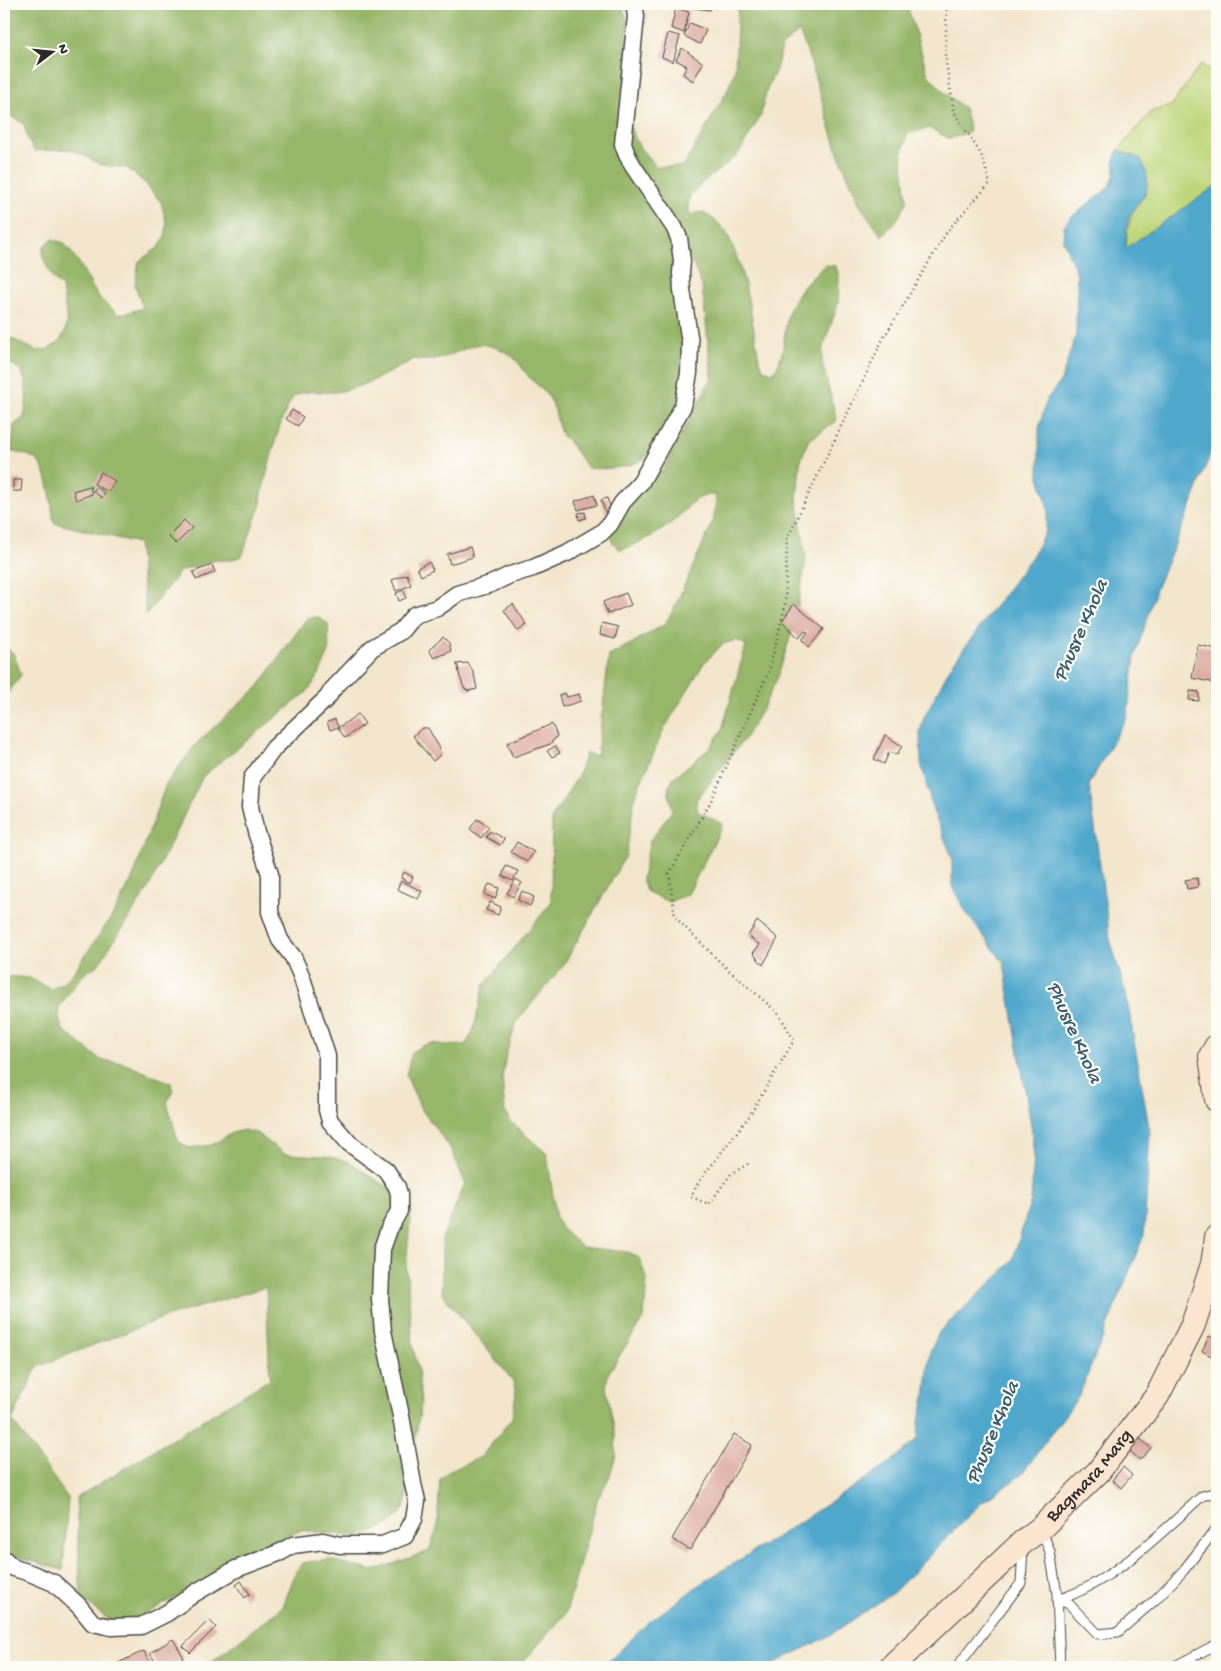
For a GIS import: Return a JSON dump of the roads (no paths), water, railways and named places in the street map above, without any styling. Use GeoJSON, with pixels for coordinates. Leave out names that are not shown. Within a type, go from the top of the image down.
{"type":"FeatureCollection","features":[{"type":"Feature","properties":{"kind":"main road"},"geometry":{"type":"LineString","coordinates":[[1217,1046],[1211,1056],[1217,1100]]}},
{"type":"Feature","properties":{"kind":"main road","name":"Bagmara Marg"},"geometry":{"type":"LineString","coordinates":[[891,1667],[1098,1472],[1157,1396],[1193,1325],[1213,1264],[1217,1237]]}},
{"type":"Feature","properties":{"kind":"street"},"geometry":{"type":"LineString","coordinates":[[4,1559],[14,1568],[54,1583],[74,1600],[94,1623],[111,1627],[141,1626],[167,1613],[195,1593],[236,1570],[281,1552],[293,1544],[324,1541],[340,1545],[382,1545],[406,1536],[414,1519],[417,1501],[383,1331],[380,1299],[382,1249],[389,1229],[399,1210],[399,1194],[397,1187],[386,1170],[349,1143],[330,1121],[327,1110],[327,1056],[325,1047],[301,975],[292,957],[280,940],[270,912],[270,874],[250,807],[252,778],[274,748],[328,698],[332,690],[372,648],[401,631],[414,616],[437,608],[457,594],[491,584],[567,553],[601,533],[610,524],[622,503],[641,482],[683,406],[689,373],[690,343],[680,273],[682,260],[679,238],[674,227],[632,166],[623,144],[636,16],[634,4]]}},
{"type":"Feature","properties":{"kind":"lane"},"geometry":{"type":"LineString","coordinates":[[1057,1600],[1071,1596],[1118,1569],[1202,1496],[1217,1492]]}},
{"type":"Feature","properties":{"kind":"lane"},"geometry":{"type":"LineString","coordinates":[[1057,1600],[1069,1604],[1098,1634],[1118,1632],[1183,1571],[1217,1528]]}},
{"type":"Feature","properties":{"kind":"lane"},"geometry":{"type":"LineString","coordinates":[[1032,1535],[1050,1552],[1057,1600],[1060,1667]]}},
{"type":"Feature","properties":{"kind":"lane"},"geometry":{"type":"LineString","coordinates":[[957,1667],[1021,1583],[1032,1535]]}},
{"type":"Feature","properties":{"kind":"lane"},"geometry":{"type":"LineString","coordinates":[[1173,1667],[1217,1644]]}},
{"type":"Feature","properties":{"kind":"water","name":"Phusre Khola"},"geometry":{"type":"Polygon","coordinates":[[[1118,150],[1141,159],[1146,171],[1147,180],[1145,193],[1129,217],[1126,248],[1217,185],[1217,435],[1191,506],[1156,589],[1135,657],[1127,717],[1089,784],[1110,939],[1126,994],[1150,1133],[1144,1235],[1079,1396],[1021,1475],[981,1503],[894,1592],[829,1636],[767,1667],[603,1667],[648,1623],[703,1582],[772,1540],[887,1465],[918,1439],[930,1352],[939,1332],[1001,1273],[1013,1259],[1031,1200],[1034,1156],[1031,1125],[1004,963],[967,914],[952,887],[952,857],[933,811],[921,763],[920,732],[924,717],[951,666],[1033,555],[1045,532],[1048,511],[1039,477],[1039,428],[1047,399],[1061,381],[1076,334],[1077,274],[1063,240],[1064,226],[1070,218],[1111,184],[1115,173],[1114,160],[1118,150]]]}}]}
